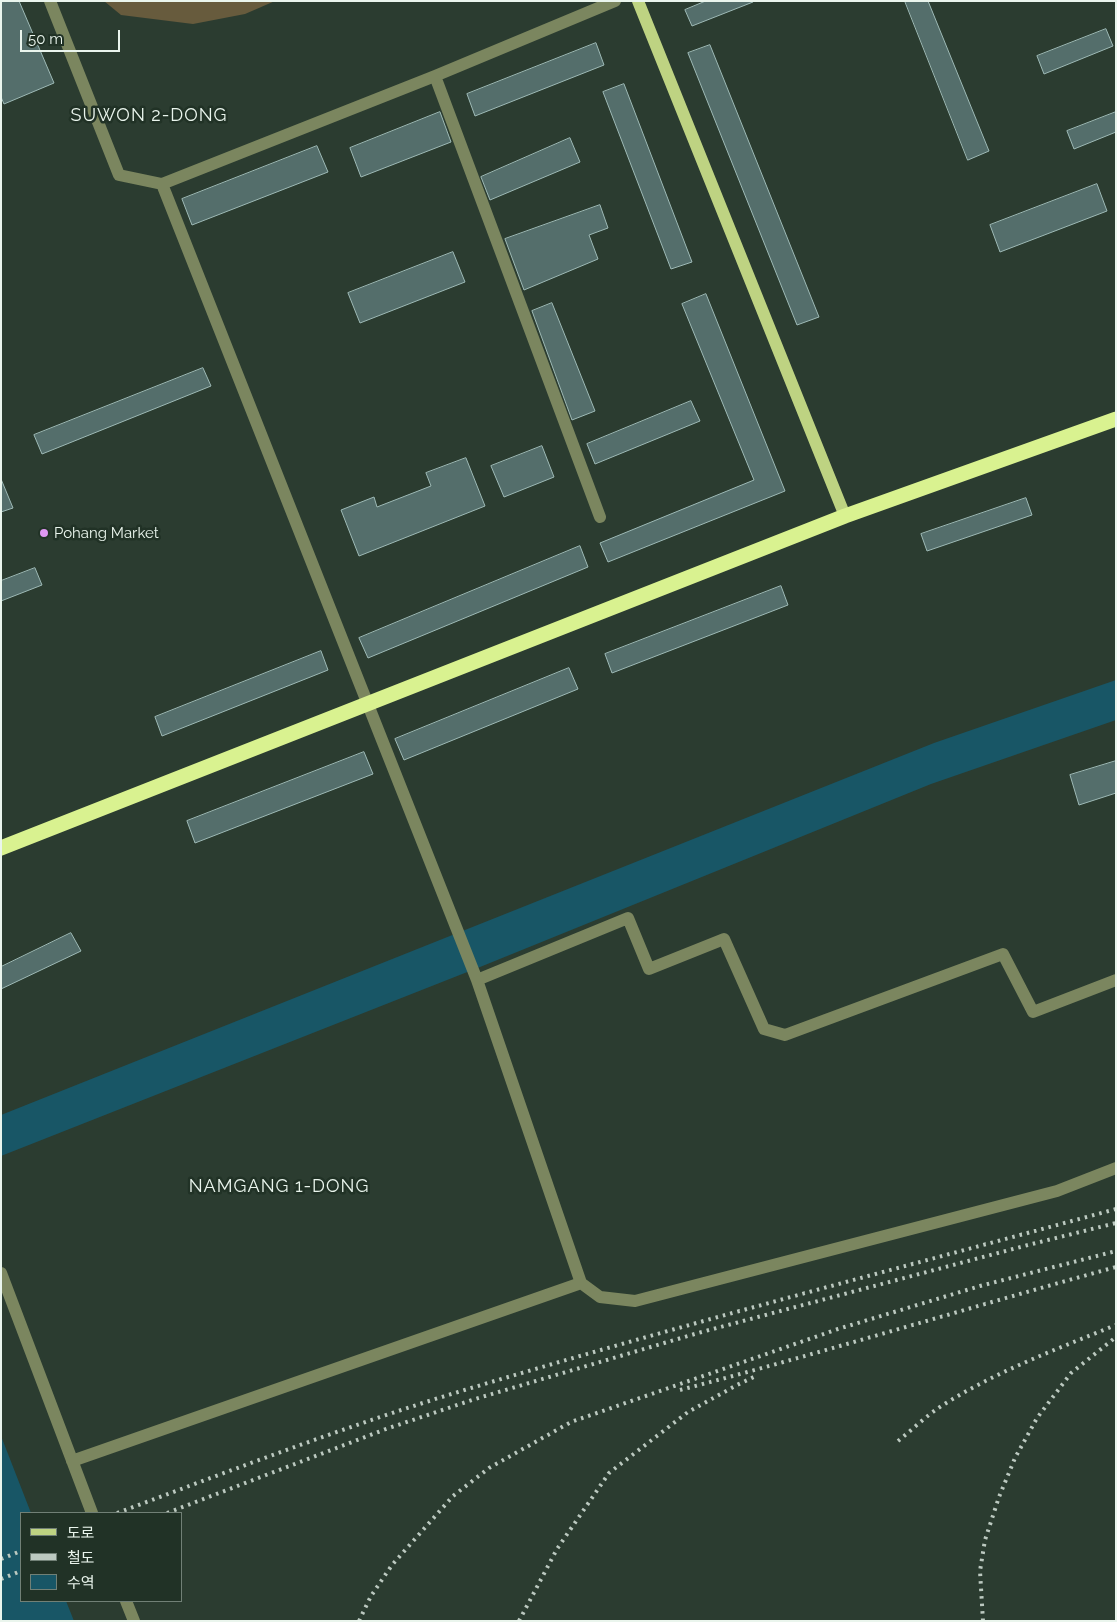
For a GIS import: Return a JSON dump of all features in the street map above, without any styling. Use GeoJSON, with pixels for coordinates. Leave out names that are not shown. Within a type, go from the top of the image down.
{"type":"FeatureCollection","features":[{"type":"Feature","properties":{"kind":"highway"},"geometry":{"type":"LineString","coordinates":[[1,848],[845,516],[1116,419]]}},
{"type":"Feature","properties":{"kind":"main road"},"geometry":{"type":"LineString","coordinates":[[638,1],[845,516]]}},
{"type":"Feature","properties":{"kind":"street"},"geometry":{"type":"LineString","coordinates":[[50,1],[119,174],[162,184],[435,76],[615,1]]}},
{"type":"Feature","properties":{"kind":"street"},"geometry":{"type":"LineString","coordinates":[[435,76],[600,517]]}},
{"type":"Feature","properties":{"kind":"street"},"geometry":{"type":"LineString","coordinates":[[162,184],[477,980],[581,1283],[600,1297],[634,1301],[1057,1191],[1116,1168]]}},
{"type":"Feature","properties":{"kind":"street"},"geometry":{"type":"LineString","coordinates":[[477,980],[628,918],[649,969],[724,939],[764,1029],[785,1036],[1003,954],[1033,1012],[1116,980]]}},
{"type":"Feature","properties":{"kind":"street"},"geometry":{"type":"LineString","coordinates":[[1,1273],[92,1512]]}},
{"type":"Feature","properties":{"kind":"street"},"geometry":{"type":"LineString","coordinates":[[72,1462],[581,1283]]}},
{"type":"Feature","properties":{"kind":"street"},"geometry":{"type":"LineString","coordinates":[[126,1602],[134,1621]]}},
{"type":"Feature","properties":{"kind":"shaded area"},"geometry":{"type":"Polygon","coordinates":[[[104,1],[275,1],[245,14],[193,24],[121,15],[104,1]]]}},
{"type":"Feature","properties":{"kind":"water"},"geometry":{"type":"Polygon","coordinates":[[[1116,680],[1116,720],[931,784],[480,967],[1,1156],[1,1115],[934,743],[1116,680]]]}},
{"type":"Feature","properties":{"kind":"water"},"geometry":{"type":"Polygon","coordinates":[[[1,1436],[31,1512],[20,1512],[20,1602],[66,1602],[74,1621],[1,1621],[1,1436]]]}},
{"type":"Feature","properties":{"kind":"building"},"geometry":{"type":"Polygon","coordinates":[[[1,1],[19,1],[54,83],[4,104],[1,97],[1,1]]]}},
{"type":"Feature","properties":{"kind":"building"},"geometry":{"type":"Polygon","coordinates":[[[706,1],[753,2],[692,26],[685,10],[706,1]]]}},
{"type":"Feature","properties":{"kind":"building"},"geometry":{"type":"Polygon","coordinates":[[[905,1],[928,1],[989,151],[968,160],[905,1]]]}},
{"type":"Feature","properties":{"kind":"building"},"geometry":{"type":"Polygon","coordinates":[[[1106,29],[1113,46],[1044,74],[1037,56],[1106,29]]]}},
{"type":"Feature","properties":{"kind":"building"},"geometry":{"type":"Polygon","coordinates":[[[596,43],[604,65],[475,116],[467,94],[596,43]]]}},
{"type":"Feature","properties":{"kind":"building"},"geometry":{"type":"Polygon","coordinates":[[[710,45],[819,317],[797,325],[688,53],[710,45]]]}},
{"type":"Feature","properties":{"kind":"building"},"geometry":{"type":"Polygon","coordinates":[[[624,84],[692,262],[671,269],[603,92],[624,84]]]}},
{"type":"Feature","properties":{"kind":"building"},"geometry":{"type":"Polygon","coordinates":[[[440,112],[451,142],[361,177],[350,148],[440,112]]]}},
{"type":"Feature","properties":{"kind":"building"},"geometry":{"type":"Polygon","coordinates":[[[1116,112],[1116,132],[1074,149],[1067,131],[1116,112]]]}},
{"type":"Feature","properties":{"kind":"building"},"geometry":{"type":"Polygon","coordinates":[[[570,138],[580,162],[490,200],[481,177],[570,138]]]}},
{"type":"Feature","properties":{"kind":"building"},"geometry":{"type":"Polygon","coordinates":[[[317,146],[328,172],[192,225],[182,199],[317,146]]]}},
{"type":"Feature","properties":{"kind":"building"},"geometry":{"type":"Polygon","coordinates":[[[1097,184],[1107,211],[1000,252],[990,225],[1097,184]]]}},
{"type":"Feature","properties":{"kind":"building"},"geometry":{"type":"Polygon","coordinates":[[[600,205],[608,228],[589,235],[598,259],[524,290],[505,239],[600,205]]]}},
{"type":"Feature","properties":{"kind":"building"},"geometry":{"type":"Polygon","coordinates":[[[453,252],[465,282],[360,323],[348,293],[453,252]]]}},
{"type":"Feature","properties":{"kind":"building"},"geometry":{"type":"Polygon","coordinates":[[[706,294],[785,491],[608,562],[600,543],[754,480],[682,304],[706,294]]]}},
{"type":"Feature","properties":{"kind":"building"},"geometry":{"type":"Polygon","coordinates":[[[552,303],[595,411],[572,420],[532,311],[552,303]]]}},
{"type":"Feature","properties":{"kind":"building"},"geometry":{"type":"Polygon","coordinates":[[[203,368],[211,386],[42,454],[34,435],[203,368]]]}},
{"type":"Feature","properties":{"kind":"building"},"geometry":{"type":"Polygon","coordinates":[[[691,401],[700,421],[595,464],[587,444],[691,401]]]}},
{"type":"Feature","properties":{"kind":"building"},"geometry":{"type":"Polygon","coordinates":[[[542,446],[554,477],[504,497],[491,466],[542,446]]]}},
{"type":"Feature","properties":{"kind":"building"},"geometry":{"type":"Polygon","coordinates":[[[466,458],[485,506],[359,556],[341,510],[374,497],[377,507],[431,486],[426,473],[466,458]]]}},
{"type":"Feature","properties":{"kind":"building"},"geometry":{"type":"Polygon","coordinates":[[[1,479],[13,508],[1,512],[1,479]]]}},
{"type":"Feature","properties":{"kind":"building"},"geometry":{"type":"Polygon","coordinates":[[[1026,498],[1032,515],[927,551],[921,534],[1026,498]]]}},
{"type":"Feature","properties":{"kind":"building"},"geometry":{"type":"Polygon","coordinates":[[[580,546],[588,567],[368,658],[359,638],[580,546]]]}},
{"type":"Feature","properties":{"kind":"building"},"geometry":{"type":"Polygon","coordinates":[[[35,568],[42,585],[1,601],[1,581],[35,568]]]}},
{"type":"Feature","properties":{"kind":"building"},"geometry":{"type":"Polygon","coordinates":[[[781,586],[788,605],[612,673],[605,654],[781,586]]]}},
{"type":"Feature","properties":{"kind":"building"},"geometry":{"type":"Polygon","coordinates":[[[321,651],[328,670],[162,736],[155,717],[321,651]]]}},
{"type":"Feature","properties":{"kind":"building"},"geometry":{"type":"Polygon","coordinates":[[[569,668],[578,689],[404,760],[395,739],[569,668]]]}},
{"type":"Feature","properties":{"kind":"building"},"geometry":{"type":"Polygon","coordinates":[[[364,752],[373,774],[195,843],[187,821],[364,752]]]}},
{"type":"Feature","properties":{"kind":"building"},"geometry":{"type":"Polygon","coordinates":[[[1116,761],[1116,793],[1079,805],[1070,775],[1116,761]]]}},
{"type":"Feature","properties":{"kind":"building"},"geometry":{"type":"Polygon","coordinates":[[[71,933],[81,951],[1,989],[1,967],[71,933]]]}},
{"type":"Feature","properties":{"kind":"railway"},"geometry":{"type":"LineString","coordinates":[[120,1512],[244,1465],[458,1392],[704,1321],[1116,1209]]}},
{"type":"Feature","properties":{"kind":"railway"},"geometry":{"type":"LineString","coordinates":[[170,1512],[386,1429],[475,1399],[698,1333],[1116,1223]]}},
{"type":"Feature","properties":{"kind":"railway"},"geometry":{"type":"LineString","coordinates":[[359,1621],[371,1596],[392,1565],[453,1496],[489,1468],[571,1422],[838,1329],[980,1286],[1116,1251]]}},
{"type":"Feature","properties":{"kind":"railway"},"geometry":{"type":"LineString","coordinates":[[680,1390],[1116,1267]]}},
{"type":"Feature","properties":{"kind":"railway"},"geometry":{"type":"LineString","coordinates":[[898,1441],[937,1409],[964,1393],[1028,1361],[1116,1325]]}},
{"type":"Feature","properties":{"kind":"railway"},"geometry":{"type":"LineString","coordinates":[[983,1621],[980,1571],[985,1540],[999,1497],[1015,1458],[1037,1418],[1071,1373],[1116,1337]]}},
{"type":"Feature","properties":{"kind":"railway"},"geometry":{"type":"LineString","coordinates":[[519,1621],[557,1549],[609,1473],[688,1412],[758,1375]]}},
{"type":"Feature","properties":{"kind":"railway"},"geometry":{"type":"LineString","coordinates":[[1,1559],[20,1551]]}},
{"type":"Feature","properties":{"kind":"railway"},"geometry":{"type":"LineString","coordinates":[[1,1579],[20,1571]]}},
{"type":"Feature","properties":{"kind":"place","name":"Pohang Market"},"geometry":{"type":"Point","coordinates":[44,533]}},
{"type":"Feature","properties":{"kind":"district","name":"SUWON 2-DONG"},"geometry":{"type":"Point","coordinates":[149,116]}},
{"type":"Feature","properties":{"kind":"district","name":"NAMGANG 1-DONG"},"geometry":{"type":"Point","coordinates":[279,1187]}}]}
